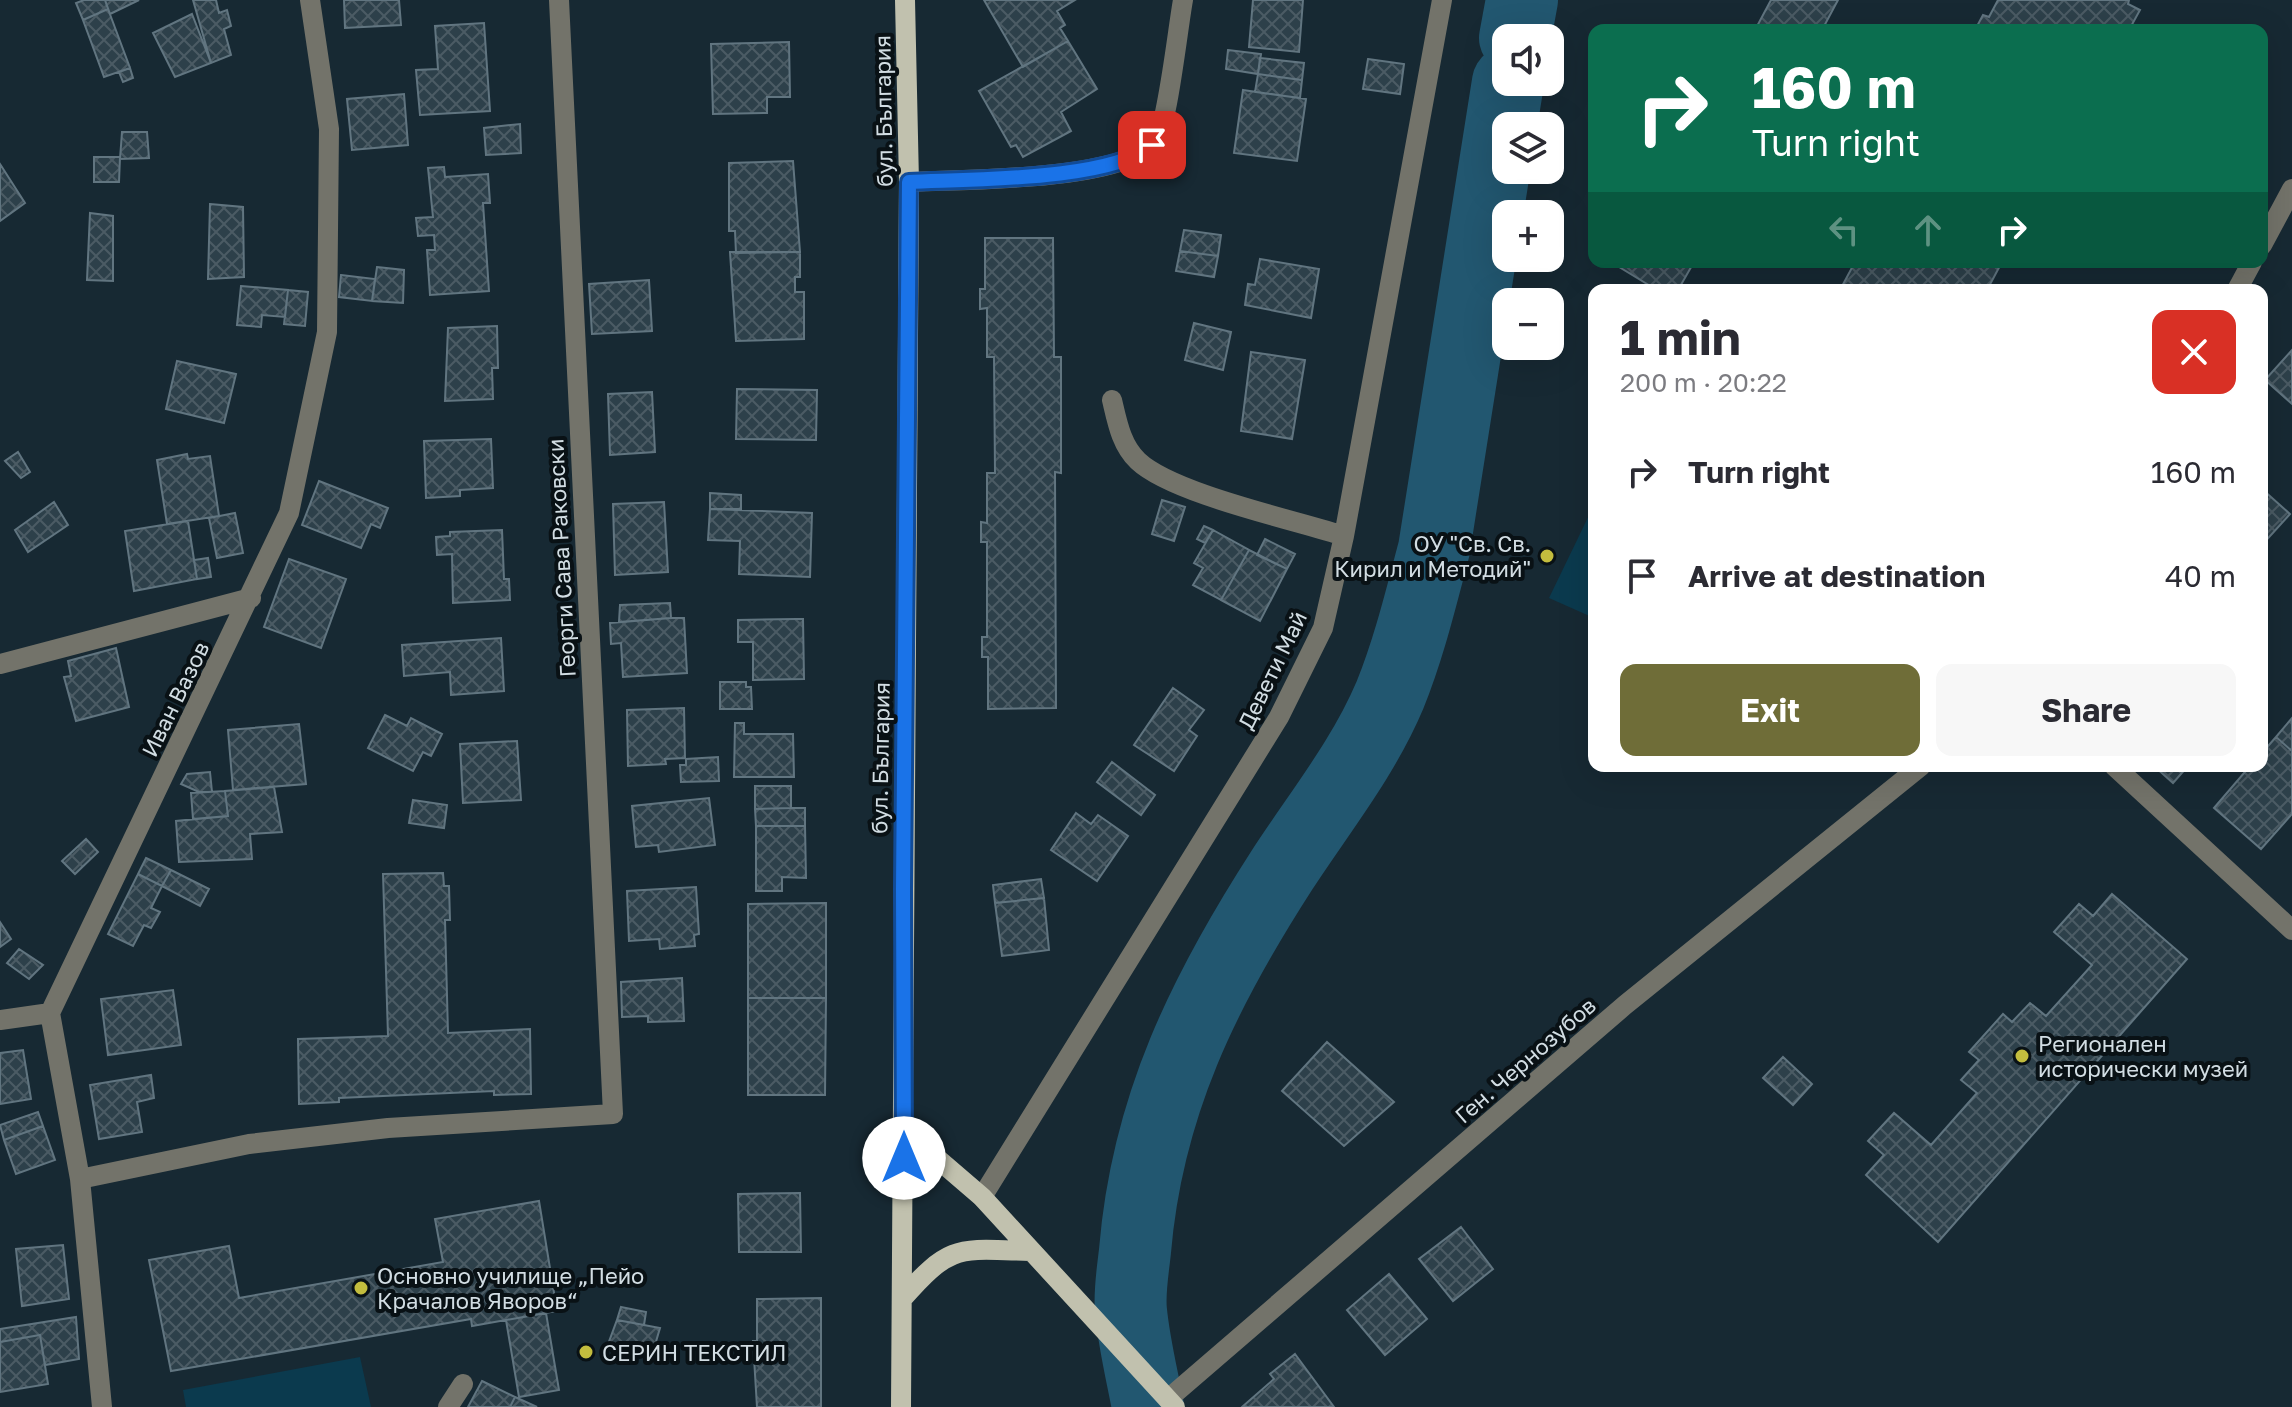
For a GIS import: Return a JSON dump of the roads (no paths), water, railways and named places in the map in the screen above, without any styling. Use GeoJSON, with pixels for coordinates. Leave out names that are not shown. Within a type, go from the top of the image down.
{"type":"FeatureCollection","features":[{"type":"Feature","properties":{"kind":"main road","name":"бул. България"},"geometry":{"type":"LineString","coordinates":[[901,1407],[909,182],[905,0]]}},
{"type":"Feature","properties":{"kind":"main road"},"geometry":{"type":"LineString","coordinates":[[904,1130],[982,1197],[1169,1400]]}},
{"type":"Feature","properties":{"kind":"main road"},"geometry":{"type":"LineString","coordinates":[[902,1299],[941,1258],[967,1250],[1030,1251]]}},
{"type":"Feature","properties":{"kind":"street","name":"Иван Вазов"},"geometry":{"type":"LineString","coordinates":[[50,1013],[289,513],[327,332],[329,129],[310,0]]}},
{"type":"Feature","properties":{"kind":"street","name":"Георги Сава Раковски"},"geometry":{"type":"LineString","coordinates":[[80,1179],[249,1144],[388,1128],[613,1114],[559,0]]}},
{"type":"Feature","properties":{"kind":"street"},"geometry":{"type":"LineString","coordinates":[[909,182],[1100,170],[1139,157],[1159,135],[1183,0]]}},
{"type":"Feature","properties":{"kind":"street","name":"Девети Май"},"geometry":{"type":"LineString","coordinates":[[982,1197],[1279,717],[1323,628],[1344,536],[1442,0]]}},
{"type":"Feature","properties":{"kind":"street"},"geometry":{"type":"LineString","coordinates":[[2268,234],[2292,189]]}},
{"type":"Feature","properties":{"kind":"street"},"geometry":{"type":"LineString","coordinates":[[1112,400],[1122,438],[1137,461],[1169,482],[1344,536]]}},
{"type":"Feature","properties":{"kind":"street"},"geometry":{"type":"LineString","coordinates":[[0,664],[251,598]]}},
{"type":"Feature","properties":{"kind":"street","name":"Ген. Чернозубов"},"geometry":{"type":"LineString","coordinates":[[1169,1400],[1625,1005],[1914,772]]}},
{"type":"Feature","properties":{"kind":"street"},"geometry":{"type":"LineString","coordinates":[[2121,772],[2292,930]]}},
{"type":"Feature","properties":{"kind":"street"},"geometry":{"type":"LineString","coordinates":[[0,1020],[50,1013],[80,1179],[102,1407]]}},
{"type":"Feature","properties":{"kind":"street"},"geometry":{"type":"LineString","coordinates":[[448,1407],[463,1384]]}},
{"type":"Feature","properties":{"kind":"waterway"},"geometry":{"type":"LineString","coordinates":[[1518,24],[1522,0]]}},
{"type":"Feature","properties":{"kind":"waterway"},"geometry":{"type":"LineString","coordinates":[[1148,1407],[1130,1296],[1142,1198],[1152,1147],[1166,1099],[1204,1005],[1254,915],[1367,741],[1390,695],[1403,659],[1434,549],[1506,96]]}},
{"type":"Feature","properties":{"kind":"place","name":"ОУ \"Св. Св. Кирил и Методий\""},"geometry":{"type":"Point","coordinates":[1547,556]}},
{"type":"Feature","properties":{"kind":"place","name":"Регионален исторически музей"},"geometry":{"type":"Point","coordinates":[2022,1056]}},
{"type":"Feature","properties":{"kind":"place","name":"Основно училище „Пейо Крачалов Яворов“"},"geometry":{"type":"Point","coordinates":[361,1288]}},
{"type":"Feature","properties":{"kind":"place","name":"СЕРИН ТЕКСТИЛ"},"geometry":{"type":"Point","coordinates":[586,1352]}}]}
